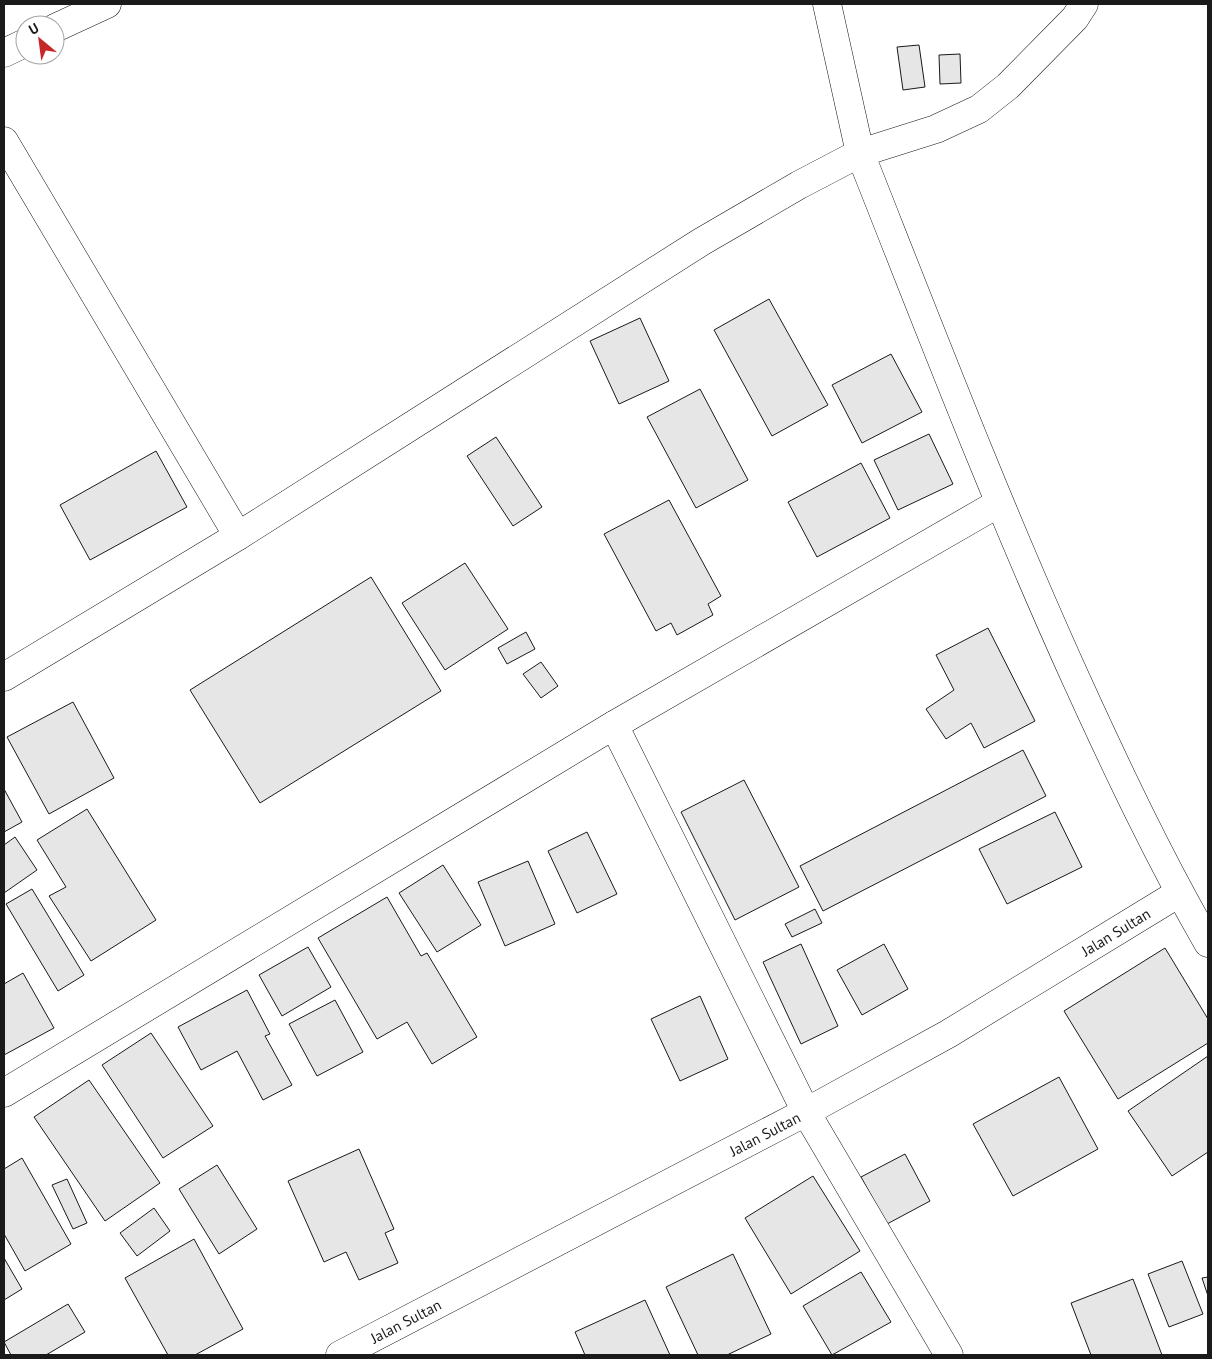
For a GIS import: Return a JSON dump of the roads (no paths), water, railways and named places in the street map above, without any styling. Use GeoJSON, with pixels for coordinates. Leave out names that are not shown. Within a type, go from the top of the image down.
{"type":"FeatureCollection","features":[{"type":"Feature","properties":{"kind":"street"},"geometry":{"type":"LineString","coordinates":[[65,23],[106,4]]}},
{"type":"Feature","properties":{"kind":"street"},"geometry":{"type":"LineString","coordinates":[[827,4],[860,153],[999,503],[1041,602],[1108,750],[1179,893],[1208,943]]}},
{"type":"Feature","properties":{"kind":"street"},"geometry":{"type":"LineString","coordinates":[[4,678],[238,536],[701,242],[799,185],[860,153],[936,128],[979,110],[1008,86],[1075,18],[1084,4]]}},
{"type":"Feature","properties":{"kind":"street"},"geometry":{"type":"LineString","coordinates":[[4,141],[238,536]]}},
{"type":"Feature","properties":{"kind":"street"},"geometry":{"type":"LineString","coordinates":[[4,1093],[614,725],[999,503]]}},
{"type":"Feature","properties":{"kind":"street"},"geometry":{"type":"LineString","coordinates":[[614,725],[806,1112],[949,1355]]}},
{"type":"Feature","properties":{"kind":"street","name":"Jalan Sultan"},"geometry":{"type":"LineString","coordinates":[[340,1355],[806,1112],[948,1034],[1179,893]]}}]}
